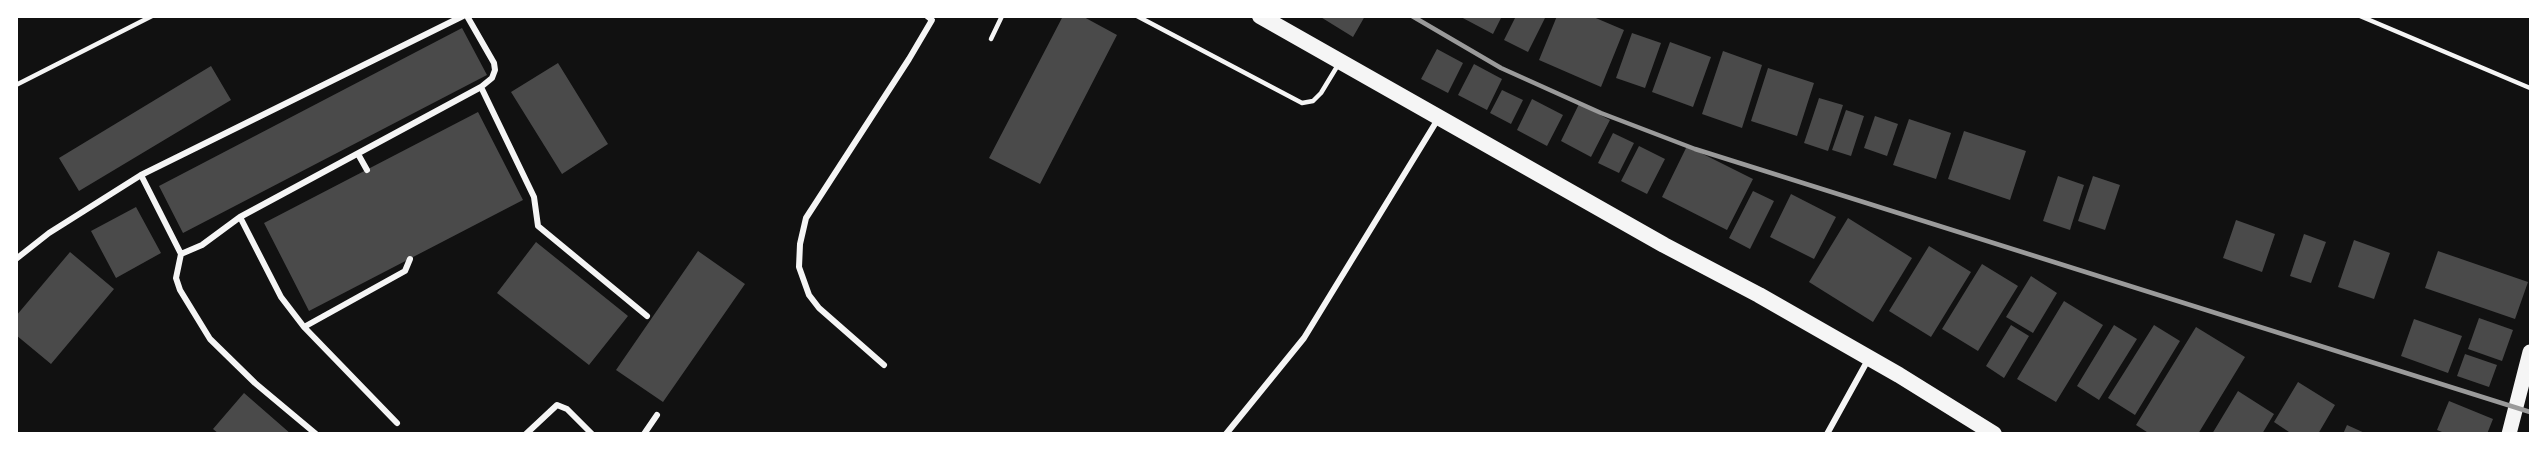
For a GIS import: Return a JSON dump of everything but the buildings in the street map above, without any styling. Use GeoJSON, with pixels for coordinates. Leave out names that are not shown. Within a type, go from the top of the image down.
{"type":"FeatureCollection","features":[{"type":"Feature","properties":{"kind":"highway"},"geometry":{"type":"LineString","coordinates":[[1260,16],[1438,119],[1869,358],[1994,434]]}},
{"type":"Feature","properties":{"kind":"main road"},"geometry":{"type":"LineString","coordinates":[[2508,434],[2530,352]]}},
{"type":"Feature","properties":{"kind":"street"},"geometry":{"type":"LineString","coordinates":[[16,259],[49,233],[141,175],[465,16],[495,70],[492,78],[482,87],[240,217],[202,245],[182,254],[177,264],[178,283],[210,339],[255,382],[316,434]]}},
{"type":"Feature","properties":{"kind":"street"},"geometry":{"type":"LineString","coordinates":[[884,365],[819,308],[809,295],[799,267],[800,244],[806,218],[909,59],[931,18]]}},
{"type":"Feature","properties":{"kind":"street"},"geometry":{"type":"LineString","coordinates":[[482,87],[534,197],[538,226],[647,316]]}},
{"type":"Feature","properties":{"kind":"street"},"geometry":{"type":"LineString","coordinates":[[1226,434],[1304,338],[1438,119]]}},
{"type":"Feature","properties":{"kind":"street"},"geometry":{"type":"LineString","coordinates":[[358,154],[367,170]]}},
{"type":"Feature","properties":{"kind":"street"},"geometry":{"type":"LineString","coordinates":[[141,175],[182,254]]}},
{"type":"Feature","properties":{"kind":"street"},"geometry":{"type":"LineString","coordinates":[[240,217],[281,297],[304,327],[397,423]]}},
{"type":"Feature","properties":{"kind":"street"},"geometry":{"type":"LineString","coordinates":[[304,327],[405,271],[410,259]]}},
{"type":"Feature","properties":{"kind":"street"},"geometry":{"type":"LineString","coordinates":[[1827,434],[1869,358]]}},
{"type":"Feature","properties":{"kind":"street"},"geometry":{"type":"LineString","coordinates":[[526,434],[557,405],[567,409],[592,434]]}},
{"type":"Feature","properties":{"kind":"street"},"geometry":{"type":"LineString","coordinates":[[644,434],[657,415]]}},
{"type":"Feature","properties":{"kind":"lane"},"geometry":{"type":"LineString","coordinates":[[16,85],[152,16]]}},
{"type":"Feature","properties":{"kind":"lane"},"geometry":{"type":"LineString","coordinates":[[990,39],[1002,16]]}},
{"type":"Feature","properties":{"kind":"lane"},"geometry":{"type":"LineString","coordinates":[[1137,16],[1302,103],[1312,101],[1321,93],[1340,62]]}},
{"type":"Feature","properties":{"kind":"lane"},"geometry":{"type":"LineString","coordinates":[[2360,16],[2530,88]]}},
{"type":"Feature","properties":{"kind":"railway"},"geometry":{"type":"LineString","coordinates":[[1412,16],[1501,68],[1601,113],[1695,149],[2530,412]]}}]}
